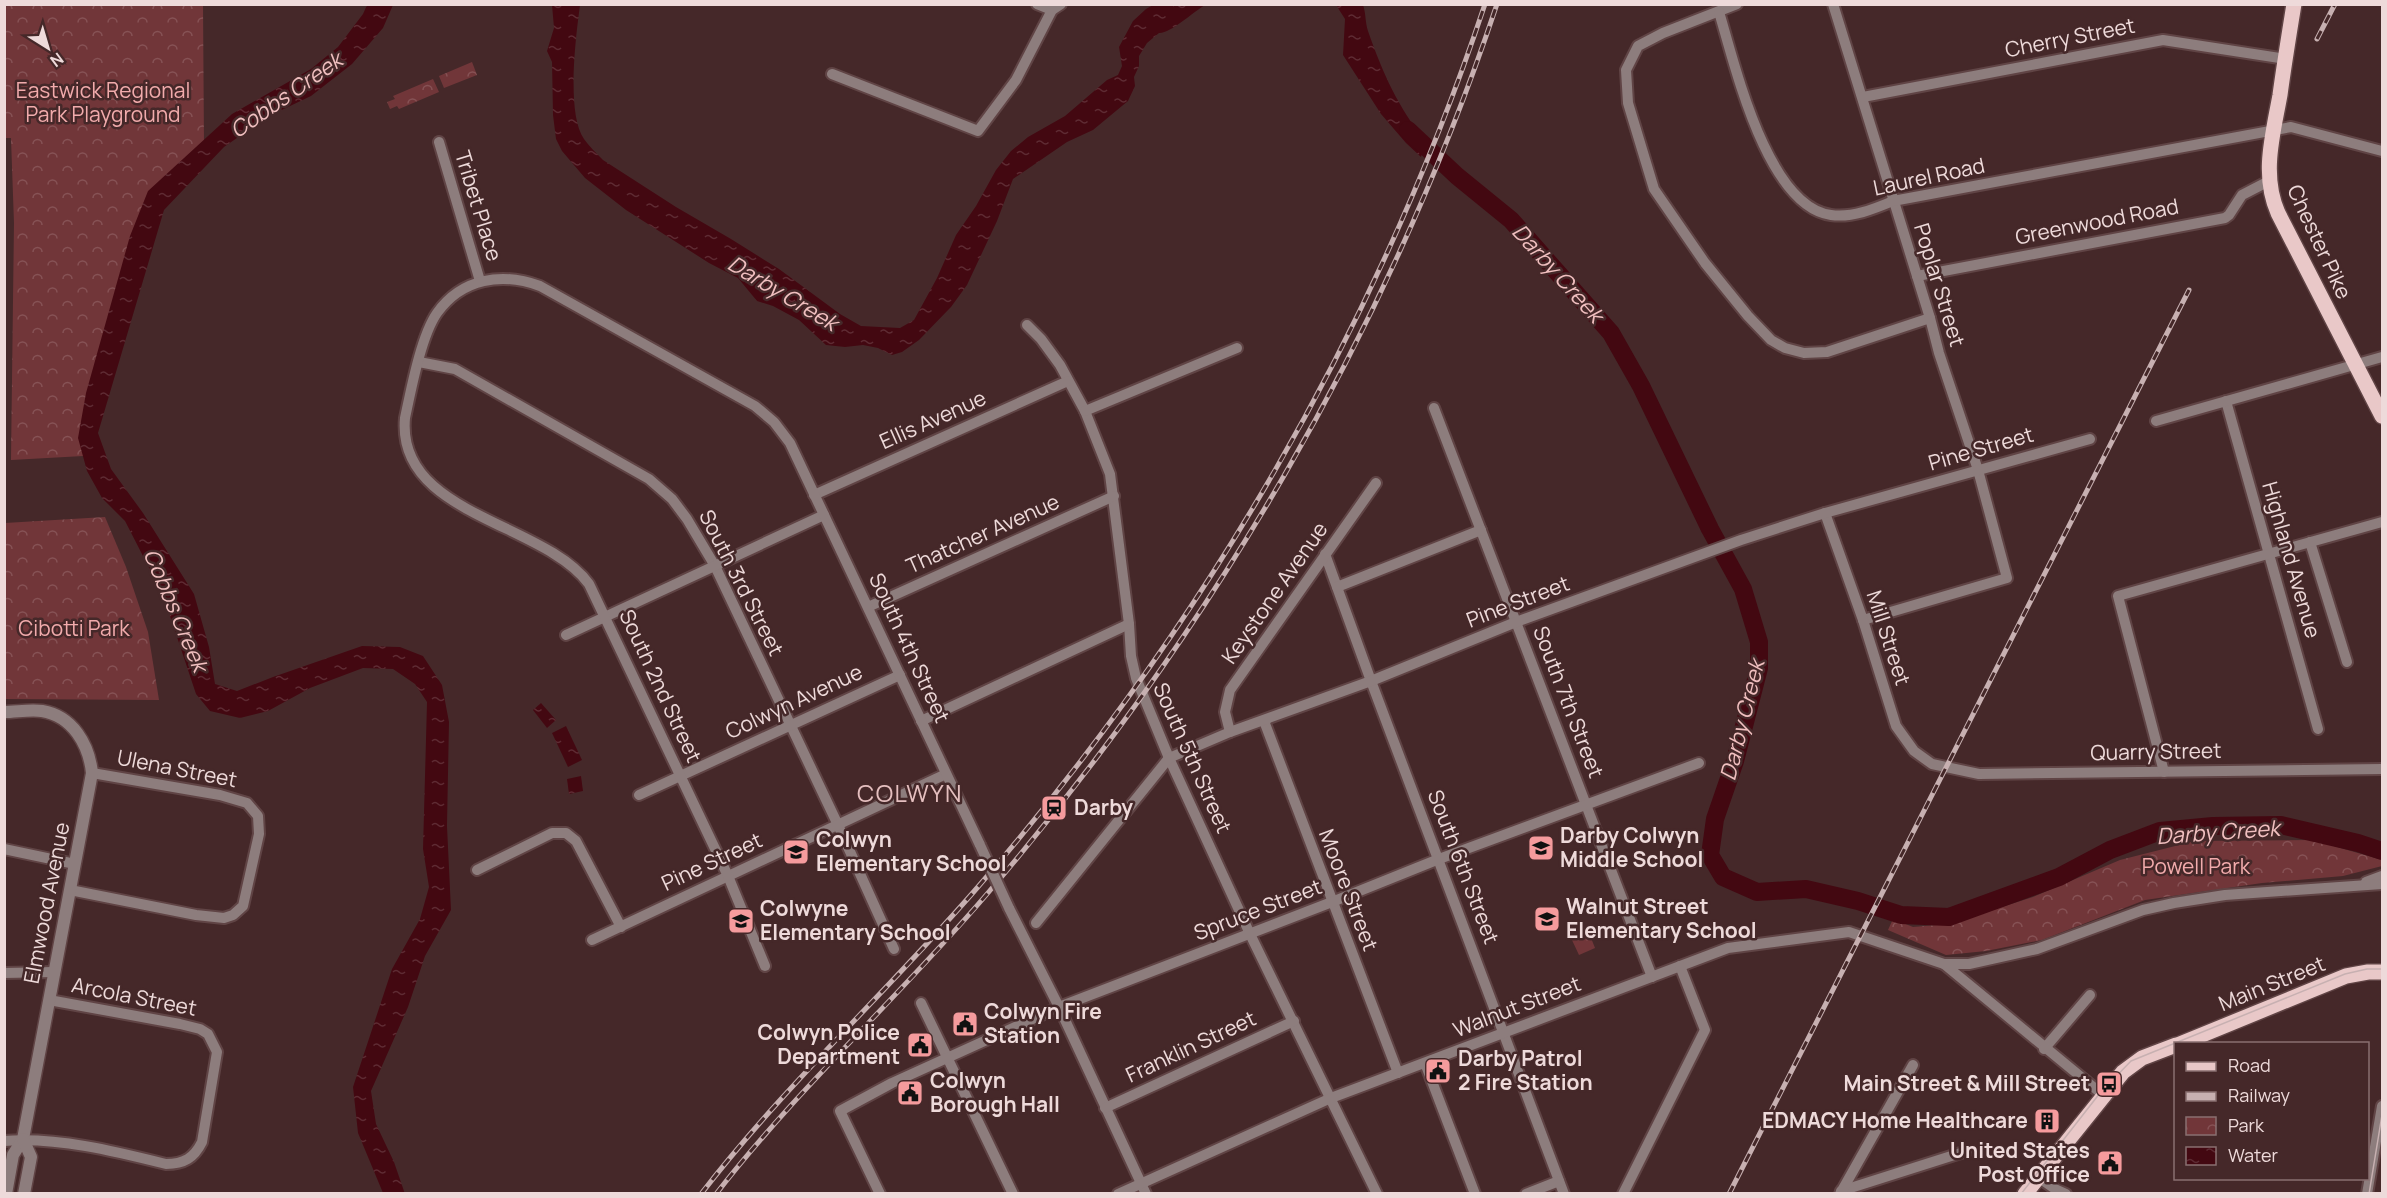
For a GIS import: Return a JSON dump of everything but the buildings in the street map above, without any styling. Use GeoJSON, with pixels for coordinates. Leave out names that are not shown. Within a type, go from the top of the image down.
{"type":"FeatureCollection","features":[{"type":"Feature","properties":{"kind":"main road","name":"Chester Pike"},"geometry":{"type":"LineString","coordinates":[[2294,4],[2274,131],[2269,181],[2278,213],[2382,416]]}},
{"type":"Feature","properties":{"kind":"main road","name":"Main Street"},"geometry":{"type":"LineString","coordinates":[[2196,1041],[2346,976],[2382,972]]}},
{"type":"Feature","properties":{"kind":"main road"},"geometry":{"type":"LineString","coordinates":[[2025,1194],[2103,1095],[2133,1063],[2174,1045]]}},
{"type":"Feature","properties":{"kind":"street"},"geometry":{"type":"LineString","coordinates":[[832,74],[978,131],[1017,80],[1057,7],[1037,4]]}},
{"type":"Feature","properties":{"kind":"street"},"geometry":{"type":"LineString","coordinates":[[1737,4],[1663,33],[1638,46],[1626,70],[1628,103],[1654,189],[1698,254],[1748,316],[1771,340],[1785,348],[1804,353],[1827,352],[1930,318]]}},
{"type":"Feature","properties":{"kind":"street","name":"Poplar Street"},"geometry":{"type":"LineString","coordinates":[[1833,4],[1939,353],[1978,470],[2007,578],[1863,621]]}},
{"type":"Feature","properties":{"kind":"street","name":"Laurel Road"},"geometry":{"type":"LineString","coordinates":[[1719,12],[1758,135],[1796,197],[1813,210],[1831,215],[1847,215],[1893,201],[2274,131]]}},
{"type":"Feature","properties":{"kind":"street","name":"Cherry Street"},"geometry":{"type":"LineString","coordinates":[[1863,97],[2167,40],[2286,59]]}},
{"type":"Feature","properties":{"kind":"street"},"geometry":{"type":"LineString","coordinates":[[2274,131],[2291,128],[2382,151]]}},
{"type":"Feature","properties":{"kind":"street","name":"Tribet Place"},"geometry":{"type":"LineString","coordinates":[[439,142],[480,281],[456,294],[437,314],[429,327],[405,418],[405,440],[418,469],[441,493]]}},
{"type":"Feature","properties":{"kind":"street","name":"Greenwood Road"},"geometry":{"type":"LineString","coordinates":[[1917,276],[2224,218],[2229,215],[2242,195],[2269,181]]}},
{"type":"Feature","properties":{"kind":"street","name":"South 4th Street"},"geometry":{"type":"LineString","coordinates":[[480,281],[498,278],[516,279],[540,286],[755,406],[784,434],[1144,1189]]}},
{"type":"Feature","properties":{"kind":"street","name":"South 5th Street"},"geometry":{"type":"LineString","coordinates":[[1027,325],[1050,350],[1068,381],[1084,411],[1110,474],[1131,656],[1136,678],[1169,758],[1250,934],[1377,1194]]}},
{"type":"Feature","properties":{"kind":"street"},"geometry":{"type":"LineString","coordinates":[[1084,411],[1237,348]]}},
{"type":"Feature","properties":{"kind":"street"},"geometry":{"type":"LineString","coordinates":[[2156,421],[2382,357]]}},
{"type":"Feature","properties":{"kind":"street","name":"South 3rd Street"},"geometry":{"type":"LineString","coordinates":[[419,362],[455,369],[649,479],[672,499],[715,566],[894,949]]}},
{"type":"Feature","properties":{"kind":"street","name":"Ellis Avenue"},"geometry":{"type":"LineString","coordinates":[[814,495],[1068,381]]}},
{"type":"Feature","properties":{"kind":"street","name":"Highland Avenue"},"geometry":{"type":"LineString","coordinates":[[2226,401],[2318,729]]}},
{"type":"Feature","properties":{"kind":"street","name":"South 7th Street"},"geometry":{"type":"LineString","coordinates":[[1434,408],[1652,977]]}},
{"type":"Feature","properties":{"kind":"street","name":"Pine Street"},"geometry":{"type":"LineString","coordinates":[[1036,923],[1169,758],[1230,732],[1371,681],[1516,622],[1741,540],[1824,513],[2090,439]]}},
{"type":"Feature","properties":{"kind":"street","name":"Keystone Avenue"},"geometry":{"type":"LineString","coordinates":[[1230,732],[1225,712],[1228,694],[1376,483]]}},
{"type":"Feature","properties":{"kind":"street","name":"South 2nd Street"},"geometry":{"type":"LineString","coordinates":[[441,493],[570,565],[589,584],[728,876],[765,966]]}},
{"type":"Feature","properties":{"kind":"street","name":"Thatcher Avenue"},"geometry":{"type":"LineString","coordinates":[[867,607],[1114,496]]}},
{"type":"Feature","properties":{"kind":"street","name":"Mill Street"},"geometry":{"type":"LineString","coordinates":[[1824,513],[1863,621],[1896,726],[1914,752],[1932,764]]}},
{"type":"Feature","properties":{"kind":"street"},"geometry":{"type":"LineString","coordinates":[[566,634],[824,515]]}},
{"type":"Feature","properties":{"kind":"street"},"geometry":{"type":"LineString","coordinates":[[2164,772],[2118,596],[2382,522]]}},
{"type":"Feature","properties":{"kind":"street"},"geometry":{"type":"LineString","coordinates":[[1337,587],[1481,530]]}},
{"type":"Feature","properties":{"kind":"street"},"geometry":{"type":"LineString","coordinates":[[2310,543],[2347,663]]}},
{"type":"Feature","properties":{"kind":"street","name":"South 6th Street"},"geometry":{"type":"LineString","coordinates":[[1325,554],[1564,1194]]}},
{"type":"Feature","properties":{"kind":"street"},"geometry":{"type":"LineString","coordinates":[[921,721],[1129,624]]}},
{"type":"Feature","properties":{"kind":"street","name":"Colwyn Avenue"},"geometry":{"type":"LineString","coordinates":[[639,795],[900,675]]}},
{"type":"Feature","properties":{"kind":"street","name":"Elmwood Avenue"},"geometry":{"type":"LineString","coordinates":[[4,712],[42,711],[56,716],[72,728],[84,742],[92,772],[23,1139],[13,1155],[6,1194]]}},
{"type":"Feature","properties":{"kind":"street","name":"Moore Street"},"geometry":{"type":"LineString","coordinates":[[1264,721],[1398,1073]]}},
{"type":"Feature","properties":{"kind":"street","name":"Spruce Street"},"geometry":{"type":"LineString","coordinates":[[880,1194],[840,1111],[892,1083],[1059,1007],[1439,859],[1699,763]]}},
{"type":"Feature","properties":{"kind":"street","name":"Quarry Street"},"geometry":{"type":"LineString","coordinates":[[1932,764],[1979,774],[2382,769]]}},
{"type":"Feature","properties":{"kind":"street","name":"Ulena Street"},"geometry":{"type":"LineString","coordinates":[[69,890],[224,918],[239,911],[246,897],[260,834],[258,816],[247,803],[220,795],[92,772]]}},
{"type":"Feature","properties":{"kind":"street","name":"Pine Street"},"geometry":{"type":"LineString","coordinates":[[592,940],[946,774]]}},
{"type":"Feature","properties":{"kind":"street"},"geometry":{"type":"LineString","coordinates":[[477,870],[552,833],[566,833],[576,842],[621,927]]}},
{"type":"Feature","properties":{"kind":"street"},"geometry":{"type":"LineString","coordinates":[[4,849],[75,864]]}},
{"type":"Feature","properties":{"kind":"street"},"geometry":{"type":"LineString","coordinates":[[2357,885],[2382,876]]}},
{"type":"Feature","properties":{"kind":"street"},"geometry":{"type":"LineString","coordinates":[[1944,964],[1969,964],[2037,950],[2143,910],[2174,903],[2225,895],[2382,884]]}},
{"type":"Feature","properties":{"kind":"street","name":"Walnut Street"},"geometry":{"type":"LineString","coordinates":[[1118,1194],[1144,1189],[1331,1098],[1728,948],[1850,932],[1944,964]]}},
{"type":"Feature","properties":{"kind":"street"},"geometry":{"type":"LineString","coordinates":[[1944,964],[2103,1095]]}},
{"type":"Feature","properties":{"kind":"street"},"geometry":{"type":"LineString","coordinates":[[1623,1194],[1705,1030],[1680,966]]}},
{"type":"Feature","properties":{"kind":"street"},"geometry":{"type":"LineString","coordinates":[[4,973],[54,972]]}},
{"type":"Feature","properties":{"kind":"street"},"geometry":{"type":"LineString","coordinates":[[2044,1048],[2090,995]]}},
{"type":"Feature","properties":{"kind":"street","name":"Arcola Street"},"geometry":{"type":"LineString","coordinates":[[23,1139],[65,1144],[166,1164],[180,1164],[192,1157],[202,1142],[218,1052],[209,1035],[200,1029],[49,1000]]}},
{"type":"Feature","properties":{"kind":"street"},"geometry":{"type":"LineString","coordinates":[[921,1004],[1013,1194]]}},
{"type":"Feature","properties":{"kind":"street","name":"Franklin Street"},"geometry":{"type":"LineString","coordinates":[[1105,1108],[1294,1022]]}},
{"type":"Feature","properties":{"kind":"street"},"geometry":{"type":"LineString","coordinates":[[1425,1063],[1475,1194]]}},
{"type":"Feature","properties":{"kind":"street"},"geometry":{"type":"LineString","coordinates":[[1841,1192],[1913,1065]]}},
{"type":"Feature","properties":{"kind":"street"},"geometry":{"type":"LineString","coordinates":[[2370,1169],[2382,1106]]}},
{"type":"Feature","properties":{"kind":"street"},"geometry":{"type":"LineString","coordinates":[[4,1141],[23,1139]]}},
{"type":"Feature","properties":{"kind":"street","name":"Elmwood Avenue"},"geometry":{"type":"LineString","coordinates":[[23,1139],[31,1157],[24,1194]]}},
{"type":"Feature","properties":{"kind":"street"},"geometry":{"type":"LineString","coordinates":[[1841,1192],[1967,1151]]}},
{"type":"Feature","properties":{"kind":"street"},"geometry":{"type":"LineString","coordinates":[[2038,1176],[2055,1190],[2066,1194]]}},
{"type":"Feature","properties":{"kind":"street"},"geometry":{"type":"LineString","coordinates":[[1526,1194],[1559,1181]]}},
{"type":"Feature","properties":{"kind":"green space","name":"Eastwick Regional Park Playground"},"geometry":{"type":"Polygon","coordinates":[[[5,5],[203,5],[204,147],[143,206],[83,456],[11,460],[14,223],[11,138],[5,138],[5,5]]]}},
{"type":"Feature","properties":{"kind":"green space"},"geometry":{"type":"Polygon","coordinates":[[[472,62],[477,75],[444,88],[439,76],[472,62]]]}},
{"type":"Feature","properties":{"kind":"green space"},"geometry":{"type":"Polygon","coordinates":[[[433,79],[439,92],[399,109],[397,106],[390,109],[387,102],[395,99],[393,96],[433,79]]]}},
{"type":"Feature","properties":{"kind":"green space","name":"Cibotti Park"},"geometry":{"type":"Polygon","coordinates":[[[105,517],[126,567],[148,632],[159,700],[5,699],[5,523],[105,517]]]}},
{"type":"Feature","properties":{"kind":"green space","name":"Powell Park"},"geometry":{"type":"Polygon","coordinates":[[[2313,840],[2382,860],[2382,866],[2343,876],[2262,883],[2145,900],[2042,940],[1986,951],[1946,955],[1888,930],[1893,919],[1913,927],[1949,924],[2033,897],[2120,860],[2195,841],[2313,840]]]}},
{"type":"Feature","properties":{"kind":"green space"},"geometry":{"type":"Polygon","coordinates":[[[1589,933],[1595,948],[1579,955],[1572,940],[1589,933]]]}},
{"type":"Feature","properties":{"kind":"water","name":"Cobbs Creek"},"geometry":{"type":"Polygon","coordinates":[[[367,5],[393,5],[383,28],[352,64],[311,96],[267,117],[224,147],[164,210],[98,433],[111,469],[143,513],[194,594],[209,647],[215,684],[237,691],[362,646],[400,647],[423,656],[442,685],[449,722],[447,826],[451,910],[425,956],[408,1007],[371,1091],[376,1124],[394,1162],[405,1194],[383,1193],[358,1133],[353,1087],[392,969],[420,919],[429,887],[423,849],[427,702],[415,684],[393,669],[363,668],[310,688],[268,711],[240,718],[210,711],[196,694],[163,595],[125,521],[102,498],[87,471],[78,438],[86,393],[130,236],[148,191],[232,114],[311,69],[338,47],[363,14],[367,5]]]}},
{"type":"Feature","properties":{"kind":"water"},"geometry":{"type":"Polygon","coordinates":[[[552,5],[580,5],[574,74],[575,111],[578,127],[584,139],[603,160],[779,269],[840,314],[861,326],[900,328],[914,320],[937,278],[956,235],[976,206],[996,170],[1011,151],[1028,137],[1065,116],[1107,80],[1118,75],[1122,66],[1119,47],[1133,21],[1153,5],[1205,5],[1147,43],[1139,56],[1139,66],[1134,77],[1135,86],[1128,101],[1093,130],[1067,142],[1013,179],[997,221],[967,285],[951,307],[919,340],[902,352],[892,355],[878,348],[863,345],[845,347],[826,345],[799,320],[773,306],[757,301],[738,278],[709,263],[626,210],[585,178],[562,151],[556,139],[552,62],[547,51],[554,28],[552,5]]]}},
{"type":"Feature","properties":{"kind":"water"},"geometry":{"type":"Polygon","coordinates":[[[1336,5],[1363,5],[1368,31],[1379,62],[1399,103],[1426,142],[1421,157],[1381,114],[1343,55],[1345,19],[1336,5]]]}},
{"type":"Feature","properties":{"kind":"water"},"geometry":{"type":"Polygon","coordinates":[[[541,703],[556,720],[547,728],[533,710],[541,703]]]}},
{"type":"Feature","properties":{"kind":"water"},"geometry":{"type":"Polygon","coordinates":[[[566,726],[582,760],[568,767],[552,733],[566,726]]]}},
{"type":"Feature","properties":{"kind":"water"},"geometry":{"type":"Polygon","coordinates":[[[581,776],[583,791],[569,794],[567,779],[581,776]]]}},
{"type":"Feature","properties":{"kind":"waterway","name":"Darby Creek"},"geometry":{"type":"LineString","coordinates":[[1408,130],[1457,176],[1511,220],[1611,333],[1641,386],[1710,529],[1743,589],[1759,642],[1759,668],[1735,761],[1715,819],[1710,855],[1723,877],[1757,892],[1806,889],[1858,901],[1901,915],[1949,917],[2059,877],[2110,850],[2160,831],[2213,826],[2281,825],[2382,851]]}},
{"type":"Feature","properties":{"kind":"tram line"},"geometry":{"type":"LineString","coordinates":[[2178,1042],[2345,974],[2367,969],[2382,969]]}},
{"type":"Feature","properties":{"kind":"tram line"},"geometry":{"type":"LineString","coordinates":[[2021,1194],[2100,1093],[2131,1061],[2174,1044]]}},
{"type":"Feature","properties":{"kind":"tram line"},"geometry":{"type":"LineString","coordinates":[[2369,1194],[2382,1115]]}},
{"type":"Feature","properties":{"kind":"railway"},"geometry":{"type":"LineString","coordinates":[[701,1194],[767,1115],[943,927],[1059,789],[1136,687],[1208,581],[1274,471],[1336,358],[1392,243],[1441,125],[1485,4]]}},
{"type":"Feature","properties":{"kind":"railway"},"geometry":{"type":"LineString","coordinates":[[716,1194],[781,1116],[920,969],[987,894],[1069,794],[1146,691],[1218,584],[1285,474],[1347,361],[1403,245],[1453,126],[1497,4]]}},
{"type":"Feature","properties":{"kind":"railway"},"geometry":{"type":"LineString","coordinates":[[2317,39],[2335,4]]}},
{"type":"Feature","properties":{"kind":"railway"},"geometry":{"type":"LineString","coordinates":[[1729,1194],[2189,290]]}},
{"type":"Feature","properties":{"kind":"place","name":"Darby"},"geometry":{"type":"Point","coordinates":[1054,808]}},
{"type":"Feature","properties":{"kind":"place","name":"Darby Colwyn Middle School"},"geometry":{"type":"Point","coordinates":[1541,848]}},
{"type":"Feature","properties":{"kind":"place","name":"Colwyn Elementary School"},"geometry":{"type":"Point","coordinates":[796,852]}},
{"type":"Feature","properties":{"kind":"place","name":"Walnut Street Elementary School"},"geometry":{"type":"Point","coordinates":[1547,919]}},
{"type":"Feature","properties":{"kind":"place","name":"Colwyne Elementary School"},"geometry":{"type":"Point","coordinates":[741,921]}},
{"type":"Feature","properties":{"kind":"place","name":"Colwyn Fire Station"},"geometry":{"type":"Point","coordinates":[965,1024]}},
{"type":"Feature","properties":{"kind":"place","name":"Colwyn Police Department"},"geometry":{"type":"Point","coordinates":[920,1045]}},
{"type":"Feature","properties":{"kind":"place","name":"Darby Patrol 2 Fire Station"},"geometry":{"type":"Point","coordinates":[1438,1071]}},
{"type":"Feature","properties":{"kind":"place","name":"Main Street & Mill Street"},"geometry":{"type":"Point","coordinates":[2109,1084]}},
{"type":"Feature","properties":{"kind":"place","name":"Colwyn Borough Hall"},"geometry":{"type":"Point","coordinates":[910,1093]}},
{"type":"Feature","properties":{"kind":"place","name":"EDMACY Home Healthcare"},"geometry":{"type":"Point","coordinates":[2047,1121]}},
{"type":"Feature","properties":{"kind":"place","name":"United States Post Office"},"geometry":{"type":"Point","coordinates":[2110,1163]}},
{"type":"Feature","properties":{"kind":"district","name":"COLWYN"},"geometry":{"type":"Point","coordinates":[910,794]}}]}
